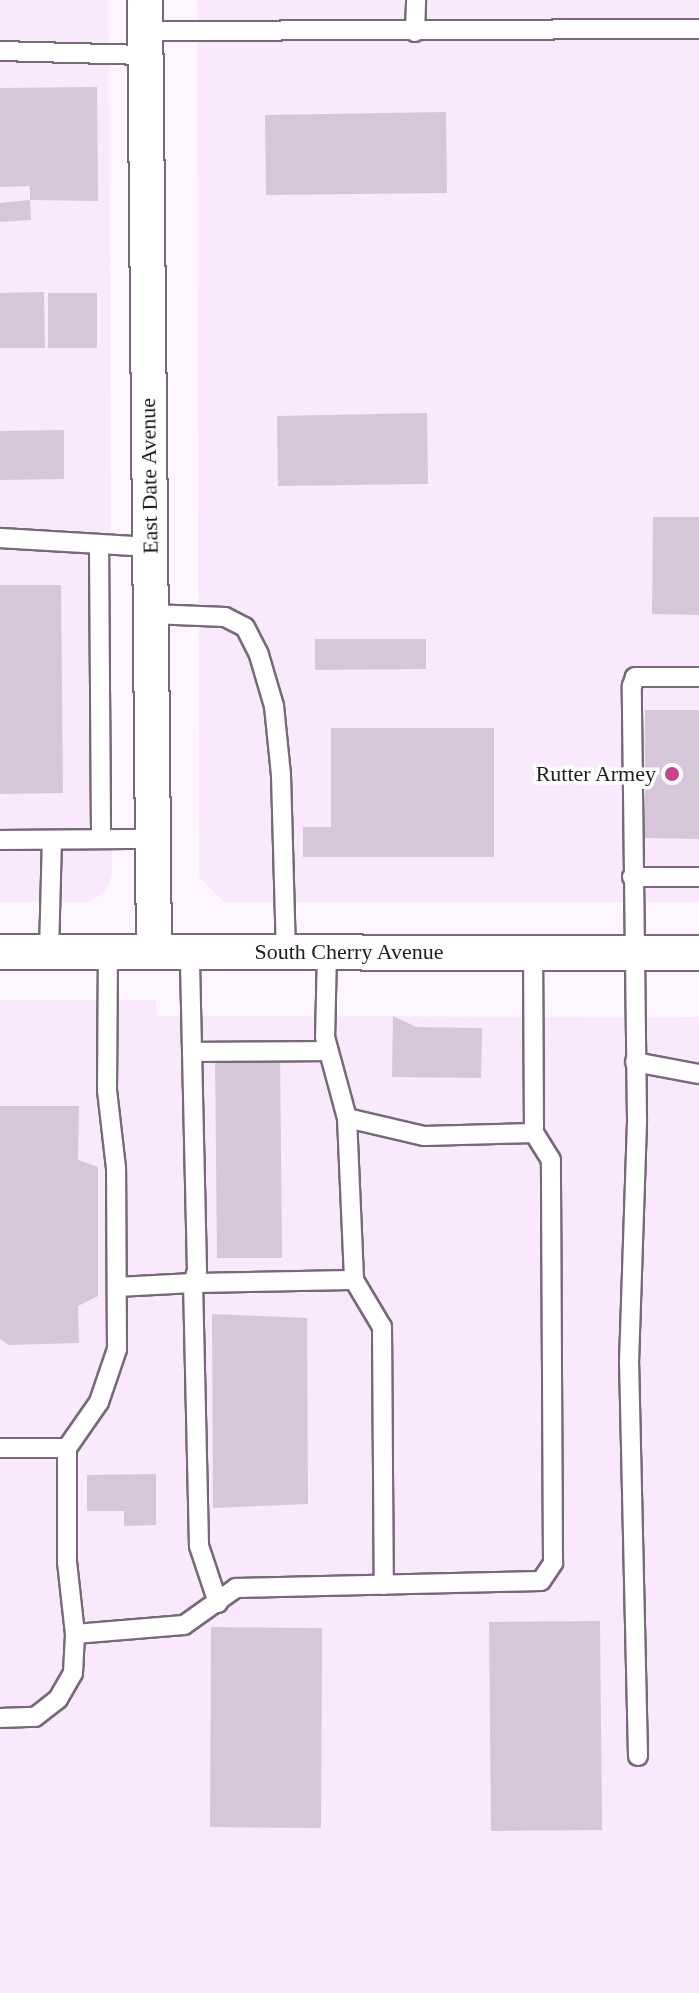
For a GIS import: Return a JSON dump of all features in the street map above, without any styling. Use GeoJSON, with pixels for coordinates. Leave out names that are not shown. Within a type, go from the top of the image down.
{"type":"FeatureCollection","features":[{"type":"Feature","properties":{"kind":"street","name":"East Date Avenue"},"geometry":{"type":"LineString","coordinates":[[145,29],[154,952]]}},
{"type":"Feature","properties":{"kind":"street","name":"South Cherry Avenue"},"geometry":{"type":"LineString","coordinates":[[0,952],[699,953]]}},
{"type":"Feature","properties":{"kind":"lane"},"geometry":{"type":"LineString","coordinates":[[415,32],[416,0]]}},
{"type":"Feature","properties":{"kind":"lane"},"geometry":{"type":"LineString","coordinates":[[0,51],[145,29],[415,32],[699,29]]}},
{"type":"Feature","properties":{"kind":"lane"},"geometry":{"type":"LineString","coordinates":[[0,538],[150,547]]}},
{"type":"Feature","properties":{"kind":"lane"},"geometry":{"type":"LineString","coordinates":[[99,544],[101,839]]}},
{"type":"Feature","properties":{"kind":"lane"},"geometry":{"type":"LineString","coordinates":[[151,614],[225,617],[245,627],[259,655],[274,706],[281,775],[286,952]]}},
{"type":"Feature","properties":{"kind":"lane"},"geometry":{"type":"LineString","coordinates":[[638,1756],[629,1379],[635,1062],[632,686],[635,677],[699,677]]}},
{"type":"Feature","properties":{"kind":"lane"},"geometry":{"type":"LineString","coordinates":[[0,840],[153,839]]}},
{"type":"Feature","properties":{"kind":"lane"},"geometry":{"type":"LineString","coordinates":[[49,952],[52,840]]}},
{"type":"Feature","properties":{"kind":"lane"},"geometry":{"type":"LineString","coordinates":[[632,877],[699,877]]}},
{"type":"Feature","properties":{"kind":"lane"},"geometry":{"type":"LineString","coordinates":[[0,1718],[35,1717],[58,1699],[73,1673],[75,1634],[67,1561],[67,1448],[99,1402],[117,1349],[116,1168],[107,1090],[108,952]]}},
{"type":"Feature","properties":{"kind":"lane"},"geometry":{"type":"LineString","coordinates":[[190,952],[199,1546],[218,1603]]}},
{"type":"Feature","properties":{"kind":"lane"},"geometry":{"type":"LineString","coordinates":[[327,952],[328,1051],[347,1118],[354,1280],[382,1327],[384,1585]]}},
{"type":"Feature","properties":{"kind":"lane"},"geometry":{"type":"LineString","coordinates":[[75,1634],[184,1625],[236,1588],[541,1581],[553,1563],[551,1160],[534,1133],[533,953]]}},
{"type":"Feature","properties":{"kind":"lane"},"geometry":{"type":"LineString","coordinates":[[192,1052],[328,1051]]}},
{"type":"Feature","properties":{"kind":"lane"},"geometry":{"type":"LineString","coordinates":[[635,1062],[699,1074]]}},
{"type":"Feature","properties":{"kind":"lane"},"geometry":{"type":"LineString","coordinates":[[347,1118],[424,1136],[534,1133]]}},
{"type":"Feature","properties":{"kind":"lane"},"geometry":{"type":"LineString","coordinates":[[117,1287],[354,1280]]}},
{"type":"Feature","properties":{"kind":"lane"},"geometry":{"type":"LineString","coordinates":[[0,1448],[67,1448]]}},
{"type":"Feature","properties":{"kind":"shaded area"},"geometry":{"type":"Polygon","coordinates":[[[0,0],[108,0],[109,5],[112,875],[105,893],[87,902],[0,902],[0,0]]]}},
{"type":"Feature","properties":{"kind":"shaded area"},"geometry":{"type":"Polygon","coordinates":[[[197,0],[699,0],[699,902],[224,902],[199,877],[197,0]]]}},
{"type":"Feature","properties":{"kind":"shaded area"},"geometry":{"type":"Polygon","coordinates":[[[0,1000],[156,1000],[157,1016],[699,1017],[699,1993],[0,1993],[0,1000]]]}},
{"type":"Feature","properties":{"kind":"building"},"geometry":{"type":"Polygon","coordinates":[[[97,87],[98,201],[30,200],[30,186],[0,187],[0,88],[97,87]]]}},
{"type":"Feature","properties":{"kind":"building"},"geometry":{"type":"Polygon","coordinates":[[[446,112],[447,193],[266,195],[265,115],[446,112]]]}},
{"type":"Feature","properties":{"kind":"building"},"geometry":{"type":"Polygon","coordinates":[[[30,200],[31,220],[0,222],[0,203],[30,200]]]}},
{"type":"Feature","properties":{"kind":"building"},"geometry":{"type":"Polygon","coordinates":[[[44,292],[45,348],[0,348],[0,293],[44,292]]]}},
{"type":"Feature","properties":{"kind":"building"},"geometry":{"type":"Polygon","coordinates":[[[48,293],[97,293],[97,348],[48,348],[48,293]]]}},
{"type":"Feature","properties":{"kind":"building"},"geometry":{"type":"Polygon","coordinates":[[[427,413],[428,484],[278,486],[277,416],[427,413]]]}},
{"type":"Feature","properties":{"kind":"building"},"geometry":{"type":"Polygon","coordinates":[[[64,430],[64,479],[0,480],[0,431],[64,430]]]}},
{"type":"Feature","properties":{"kind":"building"},"geometry":{"type":"Polygon","coordinates":[[[653,517],[699,517],[699,615],[652,614],[653,517]]]}},
{"type":"Feature","properties":{"kind":"building"},"geometry":{"type":"Polygon","coordinates":[[[0,585],[61,585],[63,793],[0,794],[0,585]]]}},
{"type":"Feature","properties":{"kind":"building"},"geometry":{"type":"Polygon","coordinates":[[[315,639],[426,639],[426,669],[315,670],[315,639]]]}},
{"type":"Feature","properties":{"kind":"building","name":"Rutter Armey"},"geometry":{"type":"Polygon","coordinates":[[[645,710],[699,710],[699,839],[645,838],[645,710]]]}},
{"type":"Feature","properties":{"kind":"building"},"geometry":{"type":"Polygon","coordinates":[[[331,728],[494,728],[494,857],[303,857],[303,827],[331,827],[331,728]]]}},
{"type":"Feature","properties":{"kind":"building"},"geometry":{"type":"Polygon","coordinates":[[[393,1016],[416,1027],[482,1028],[481,1078],[392,1077],[393,1016]]]}},
{"type":"Feature","properties":{"kind":"building"},"geometry":{"type":"Polygon","coordinates":[[[215,1052],[280,1052],[282,1258],[217,1258],[215,1052]]]}},
{"type":"Feature","properties":{"kind":"building"},"geometry":{"type":"Polygon","coordinates":[[[0,1106],[79,1106],[78,1160],[98,1167],[98,1296],[78,1306],[79,1343],[9,1345],[0,1339],[0,1106]]]}},
{"type":"Feature","properties":{"kind":"building"},"geometry":{"type":"Polygon","coordinates":[[[212,1314],[307,1318],[308,1504],[213,1508],[212,1314]]]}},
{"type":"Feature","properties":{"kind":"building"},"geometry":{"type":"Polygon","coordinates":[[[156,1474],[156,1525],[124,1526],[124,1511],[87,1511],[87,1475],[156,1474]]]}},
{"type":"Feature","properties":{"kind":"building"},"geometry":{"type":"Polygon","coordinates":[[[600,1621],[602,1830],[491,1831],[489,1622],[600,1621]]]}},
{"type":"Feature","properties":{"kind":"building"},"geometry":{"type":"Polygon","coordinates":[[[211,1627],[322,1628],[321,1828],[210,1827],[211,1627]]]}},
{"type":"Feature","properties":{"kind":"place","name":"Rutter Armey"},"geometry":{"type":"Point","coordinates":[672,774]}}]}
